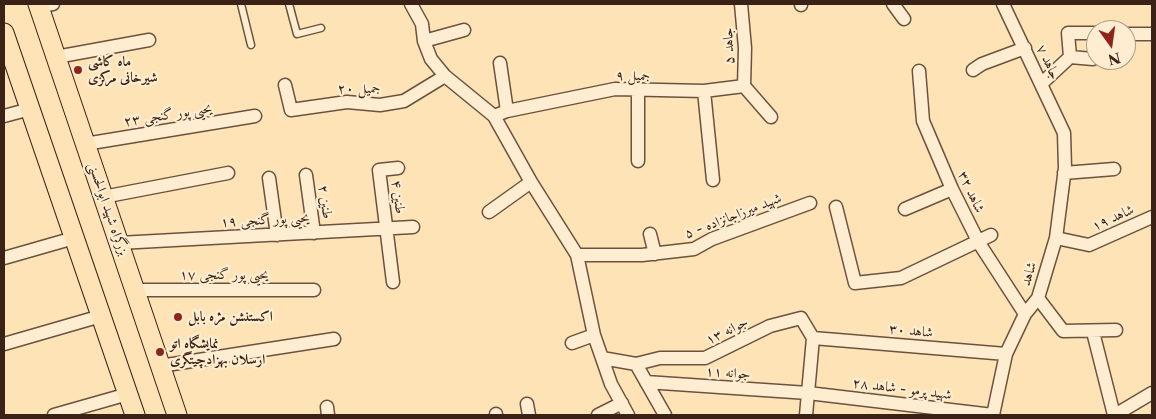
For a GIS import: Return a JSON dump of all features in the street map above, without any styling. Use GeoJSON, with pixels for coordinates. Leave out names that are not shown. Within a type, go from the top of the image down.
{"type":"FeatureCollection","features":[{"type":"Feature","properties":{"kind":"main road","name":"بزرگراه شهید ابوالحسنی"},"geometry":{"type":"LineString","coordinates":[[43,4],[56,57],[177,415]]}},
{"type":"Feature","properties":{"kind":"main road"},"geometry":{"type":"LineString","coordinates":[[4,33],[135,415]]}},
{"type":"Feature","properties":{"kind":"street"},"geometry":{"type":"LineString","coordinates":[[411,4],[422,24],[424,41],[431,59],[445,76],[494,116],[577,255],[594,335],[610,384],[628,415]]}},
{"type":"Feature","properties":{"kind":"street","name":"جاهد ۵"},"geometry":{"type":"LineString","coordinates":[[741,4],[745,48],[744,86]]}},
{"type":"Feature","properties":{"kind":"street"},"geometry":{"type":"LineString","coordinates":[[893,4],[904,19]]}},
{"type":"Feature","properties":{"kind":"street","name":"جاهد ۷"},"geometry":{"type":"LineString","coordinates":[[1003,4],[1064,133]]}},
{"type":"Feature","properties":{"kind":"street"},"geometry":{"type":"LineString","coordinates":[[424,41],[464,30]]}},
{"type":"Feature","properties":{"kind":"street"},"geometry":{"type":"LineString","coordinates":[[1070,57],[1068,32],[1086,33]]}},
{"type":"Feature","properties":{"kind":"street"},"geometry":{"type":"LineString","coordinates":[[1136,34],[1152,34]]}},
{"type":"Feature","properties":{"kind":"street"},"geometry":{"type":"LineString","coordinates":[[56,57],[149,40]]}},
{"type":"Feature","properties":{"kind":"street"},"geometry":{"type":"LineString","coordinates":[[973,70],[982,64],[1025,48]]}},
{"type":"Feature","properties":{"kind":"street"},"geometry":{"type":"LineString","coordinates":[[1042,84],[1070,57],[1086,58]]}},
{"type":"Feature","properties":{"kind":"street"},"geometry":{"type":"LineString","coordinates":[[500,64],[507,111]]}},
{"type":"Feature","properties":{"kind":"street","name":"شاهد ۳۲"},"geometry":{"type":"LineString","coordinates":[[919,71],[923,121],[952,189],[979,243],[1024,314]]}},
{"type":"Feature","properties":{"kind":"street","name":"جمیل ۲۰"},"geometry":{"type":"LineString","coordinates":[[285,85],[291,110],[347,102],[380,105],[404,101],[445,76]]}},
{"type":"Feature","properties":{"kind":"street"},"geometry":{"type":"LineString","coordinates":[[744,86],[771,117]]}},
{"type":"Feature","properties":{"kind":"street","name":"جمیل ۹"},"geometry":{"type":"LineString","coordinates":[[494,116],[507,111],[616,90],[704,92],[744,86]]}},
{"type":"Feature","properties":{"kind":"street"},"geometry":{"type":"LineString","coordinates":[[638,91],[638,161]]}},
{"type":"Feature","properties":{"kind":"street"},"geometry":{"type":"LineString","coordinates":[[704,92],[713,180]]}},
{"type":"Feature","properties":{"kind":"street"},"geometry":{"type":"LineString","coordinates":[[4,116],[30,109]]}},
{"type":"Feature","properties":{"kind":"street","name":"یحیی پور گنجی ۲۳"},"geometry":{"type":"LineString","coordinates":[[85,144],[255,116]]}},
{"type":"Feature","properties":{"kind":"street","name":"شاهد"},"geometry":{"type":"LineString","coordinates":[[993,415],[1006,354],[1024,314],[1038,298],[1056,238],[1064,173],[1064,133]]}},
{"type":"Feature","properties":{"kind":"street","name":"طنین ۴"},"geometry":{"type":"LineString","coordinates":[[394,282],[379,170],[398,168]]}},
{"type":"Feature","properties":{"kind":"street"},"geometry":{"type":"LineString","coordinates":[[1064,173],[1114,169]]}},
{"type":"Feature","properties":{"kind":"street"},"geometry":{"type":"LineString","coordinates":[[103,197],[228,173]]}},
{"type":"Feature","properties":{"kind":"street","name":"طنین ۲"},"geometry":{"type":"LineString","coordinates":[[306,175],[314,232]]}},
{"type":"Feature","properties":{"kind":"street"},"geometry":{"type":"LineString","coordinates":[[269,178],[277,234]]}},
{"type":"Feature","properties":{"kind":"street"},"geometry":{"type":"LineString","coordinates":[[490,212],[532,182]]}},
{"type":"Feature","properties":{"kind":"street"},"geometry":{"type":"LineString","coordinates":[[905,209],[952,189]]}},
{"type":"Feature","properties":{"kind":"street","name":"شهید میرزاجانزاده - ۵"},"geometry":{"type":"LineString","coordinates":[[577,255],[655,254],[694,249],[712,239],[810,203]]}},
{"type":"Feature","properties":{"kind":"street"},"geometry":{"type":"LineString","coordinates":[[836,207],[855,283],[901,278],[991,236]]}},
{"type":"Feature","properties":{"kind":"street","name":"شاهد ۱۹"},"geometry":{"type":"LineString","coordinates":[[1056,238],[1089,245],[1152,217]]}},
{"type":"Feature","properties":{"kind":"street","name":"یحیی پور گنجی ۱۹"},"geometry":{"type":"LineString","coordinates":[[119,243],[413,227]]}},
{"type":"Feature","properties":{"kind":"street"},"geometry":{"type":"LineString","coordinates":[[650,234],[655,254]]}},
{"type":"Feature","properties":{"kind":"street"},"geometry":{"type":"LineString","coordinates":[[4,258],[74,238]]}},
{"type":"Feature","properties":{"kind":"street","name":"یحیی پور گنجی ۱۷"},"geometry":{"type":"LineString","coordinates":[[135,290],[314,290]]}},
{"type":"Feature","properties":{"kind":"street"},"geometry":{"type":"LineString","coordinates":[[1038,298],[1064,331],[1094,332],[1116,330]]}},
{"type":"Feature","properties":{"kind":"street"},"geometry":{"type":"LineString","coordinates":[[4,344],[101,316]]}},
{"type":"Feature","properties":{"kind":"street","name":"جوانه ۱۳"},"geometry":{"type":"LineString","coordinates":[[636,364],[660,358],[705,358],[770,326],[801,318],[813,338]]}},
{"type":"Feature","properties":{"kind":"street"},"geometry":{"type":"LineString","coordinates":[[1094,332],[1115,415],[1152,393]]}},
{"type":"Feature","properties":{"kind":"street"},"geometry":{"type":"LineString","coordinates":[[572,343],[594,335]]}},
{"type":"Feature","properties":{"kind":"street"},"geometry":{"type":"LineString","coordinates":[[806,415],[813,338]]}},
{"type":"Feature","properties":{"kind":"street","name":"شاهد ۳۰"},"geometry":{"type":"LineString","coordinates":[[813,338],[1006,354]]}},
{"type":"Feature","properties":{"kind":"street"},"geometry":{"type":"LineString","coordinates":[[160,366],[334,339]]}},
{"type":"Feature","properties":{"kind":"street"},"geometry":{"type":"LineString","coordinates":[[602,358],[636,364],[665,415]]}},
{"type":"Feature","properties":{"kind":"street","name":"جوانه ۱۱"},"geometry":{"type":"LineString","coordinates":[[646,382],[808,393]]}},
{"type":"Feature","properties":{"kind":"street","name":"شهید پرمو - شاهد ۲۸"},"geometry":{"type":"LineString","coordinates":[[808,393],[993,415]]}},
{"type":"Feature","properties":{"kind":"street"},"geometry":{"type":"LineString","coordinates":[[54,415],[128,394]]}},
{"type":"Feature","properties":{"kind":"street"},"geometry":{"type":"LineString","coordinates":[[598,415],[622,403]]}},
{"type":"Feature","properties":{"kind":"lane"},"geometry":{"type":"LineString","coordinates":[[241,4],[250,45]]}},
{"type":"Feature","properties":{"kind":"lane"},"geometry":{"type":"LineString","coordinates":[[289,4],[297,34],[321,28]]}},
{"type":"Feature","properties":{"kind":"place","name":"ماه کاشی شیرخانی مرکزی"},"geometry":{"type":"Point","coordinates":[78,70]}},
{"type":"Feature","properties":{"kind":"place","name":"اکستنشن مژه بابل"},"geometry":{"type":"Point","coordinates":[178,317]}},
{"type":"Feature","properties":{"kind":"place","name":"نمایشگاه اتو ارسلان بهزادچیتگری"},"geometry":{"type":"Point","coordinates":[160,352]}}]}
